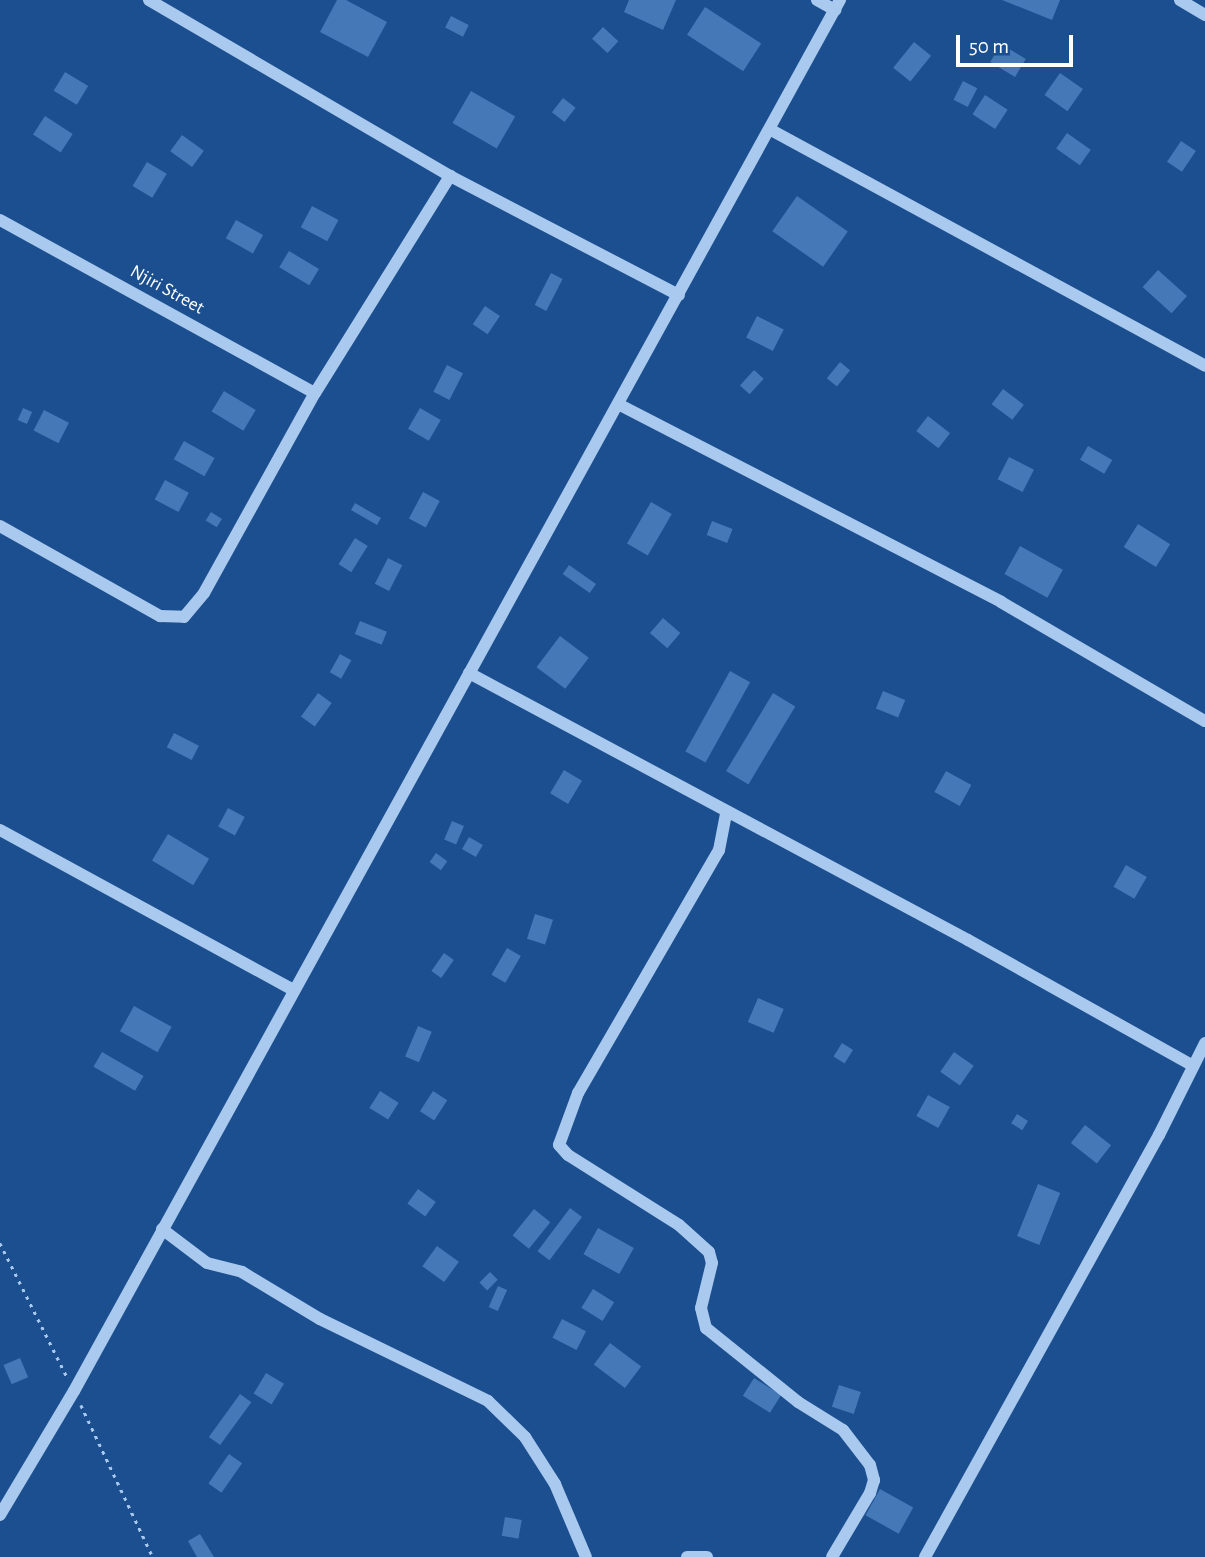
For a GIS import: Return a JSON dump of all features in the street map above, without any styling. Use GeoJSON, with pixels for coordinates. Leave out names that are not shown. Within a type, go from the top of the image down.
{"type":"FeatureCollection","features":[{"type":"Feature","properties":{"kind":"street"},"geometry":{"type":"LineString","coordinates":[[149,0],[450,176],[679,295]]}},
{"type":"Feature","properties":{"kind":"street"},"geometry":{"type":"LineString","coordinates":[[0,1515],[162,1229],[838,5],[817,0]]}},
{"type":"Feature","properties":{"kind":"street"},"geometry":{"type":"LineString","coordinates":[[1180,0],[1205,15]]}},
{"type":"Feature","properties":{"kind":"street"},"geometry":{"type":"LineString","coordinates":[[771,130],[1205,366]]}},
{"type":"Feature","properties":{"kind":"street"},"geometry":{"type":"LineString","coordinates":[[0,526],[160,616],[184,617],[204,593],[315,393],[450,176]]}},
{"type":"Feature","properties":{"kind":"street","name":"Njiri Street"},"geometry":{"type":"LineString","coordinates":[[0,220],[315,393]]}},
{"type":"Feature","properties":{"kind":"street"},"geometry":{"type":"LineString","coordinates":[[618,404],[1001,602],[1205,721]]}},
{"type":"Feature","properties":{"kind":"street"},"geometry":{"type":"LineString","coordinates":[[469,673],[726,814],[968,940],[1193,1066]]}},
{"type":"Feature","properties":{"kind":"street"},"geometry":{"type":"LineString","coordinates":[[726,814],[719,850],[578,1093],[559,1145],[568,1155],[679,1225],[709,1252],[712,1263],[701,1308],[706,1328],[798,1402],[843,1430],[870,1465],[874,1480],[870,1493],[832,1557]]}},
{"type":"Feature","properties":{"kind":"street"},"geometry":{"type":"LineString","coordinates":[[0,830],[294,990]]}},
{"type":"Feature","properties":{"kind":"street"},"geometry":{"type":"LineString","coordinates":[[925,1557],[1159,1135],[1205,1044]]}},
{"type":"Feature","properties":{"kind":"street"},"geometry":{"type":"LineString","coordinates":[[162,1229],[207,1264],[242,1272],[320,1319],[488,1401],[525,1437],[555,1484],[586,1557]]}},
{"type":"Feature","properties":{"kind":"street"},"geometry":{"type":"LineString","coordinates":[[687,1557],[707,1557]]}},
{"type":"Feature","properties":{"kind":"building"},"geometry":{"type":"Polygon","coordinates":[[[337,0],[346,0],[387,22],[368,57],[320,32],[337,0]]]}},
{"type":"Feature","properties":{"kind":"building"},"geometry":{"type":"Polygon","coordinates":[[[629,0],[676,0],[663,30],[624,12],[629,0]]]}},
{"type":"Feature","properties":{"kind":"building"},"geometry":{"type":"Polygon","coordinates":[[[1002,0],[1060,0],[1052,20],[1002,0]]]}},
{"type":"Feature","properties":{"kind":"building"},"geometry":{"type":"Polygon","coordinates":[[[705,7],[761,43],[743,71],[687,35],[705,7]]]}},
{"type":"Feature","properties":{"kind":"building"},"geometry":{"type":"Polygon","coordinates":[[[451,16],[469,25],[463,37],[445,28],[451,16]]]}},
{"type":"Feature","properties":{"kind":"building"},"geometry":{"type":"Polygon","coordinates":[[[603,27],[618,41],[607,53],[592,39],[603,27]]]}},
{"type":"Feature","properties":{"kind":"building"},"geometry":{"type":"Polygon","coordinates":[[[914,42],[931,56],[910,81],[893,68],[914,42]]]}},
{"type":"Feature","properties":{"kind":"building"},"geometry":{"type":"Polygon","coordinates":[[[1001,44],[1026,59],[1015,77],[990,62],[1001,44]]]}},
{"type":"Feature","properties":{"kind":"building"},"geometry":{"type":"Polygon","coordinates":[[[65,72],[88,86],[77,105],[54,91],[65,72]]]}},
{"type":"Feature","properties":{"kind":"building"},"geometry":{"type":"Polygon","coordinates":[[[1060,73],[1083,89],[1067,111],[1045,95],[1060,73]]]}},
{"type":"Feature","properties":{"kind":"building"},"geometry":{"type":"Polygon","coordinates":[[[963,81],[977,88],[968,107],[953,100],[963,81]]]}},
{"type":"Feature","properties":{"kind":"building"},"geometry":{"type":"Polygon","coordinates":[[[471,91],[515,116],[497,149],[452,123],[471,91]]]}},
{"type":"Feature","properties":{"kind":"building"},"geometry":{"type":"Polygon","coordinates":[[[985,95],[1008,110],[995,129],[972,114],[985,95]]]}},
{"type":"Feature","properties":{"kind":"building"},"geometry":{"type":"Polygon","coordinates":[[[563,98],[576,108],[565,122],[552,112],[563,98]]]}},
{"type":"Feature","properties":{"kind":"building"},"geometry":{"type":"Polygon","coordinates":[[[45,116],[73,134],[61,152],[33,134],[45,116]]]}},
{"type":"Feature","properties":{"kind":"building"},"geometry":{"type":"Polygon","coordinates":[[[1067,133],[1091,150],[1080,165],[1056,149],[1067,133]]]}},
{"type":"Feature","properties":{"kind":"building"},"geometry":{"type":"Polygon","coordinates":[[[182,135],[204,151],[192,167],[170,151],[182,135]]]}},
{"type":"Feature","properties":{"kind":"building"},"geometry":{"type":"Polygon","coordinates":[[[1181,141],[1196,151],[1182,172],[1167,162],[1181,141]]]}},
{"type":"Feature","properties":{"kind":"building"},"geometry":{"type":"Polygon","coordinates":[[[147,162],[167,174],[152,198],[133,186],[147,162]]]}},
{"type":"Feature","properties":{"kind":"building"},"geometry":{"type":"Polygon","coordinates":[[[797,196],[848,232],[823,267],[772,231],[797,196]]]}},
{"type":"Feature","properties":{"kind":"building"},"geometry":{"type":"Polygon","coordinates":[[[312,206],[338,220],[327,241],[301,227],[312,206]]]}},
{"type":"Feature","properties":{"kind":"building"},"geometry":{"type":"Polygon","coordinates":[[[236,220],[263,235],[253,253],[226,238],[236,220]]]}},
{"type":"Feature","properties":{"kind":"building"},"geometry":{"type":"Polygon","coordinates":[[[289,251],[319,269],[309,285],[279,267],[289,251]]]}},
{"type":"Feature","properties":{"kind":"building"},"geometry":{"type":"Polygon","coordinates":[[[1158,270],[1187,296],[1172,313],[1143,287],[1158,270]]]}},
{"type":"Feature","properties":{"kind":"building"},"geometry":{"type":"Polygon","coordinates":[[[551,273],[563,279],[546,311],[535,305],[551,273]]]}},
{"type":"Feature","properties":{"kind":"building"},"geometry":{"type":"Polygon","coordinates":[[[485,306],[500,316],[488,334],[473,324],[485,306]]]}},
{"type":"Feature","properties":{"kind":"building"},"geometry":{"type":"Polygon","coordinates":[[[757,316],[784,330],[773,351],[746,337],[757,316]]]}},
{"type":"Feature","properties":{"kind":"building"},"geometry":{"type":"Polygon","coordinates":[[[840,362],[850,370],[837,387],[827,378],[840,362]]]}},
{"type":"Feature","properties":{"kind":"building"},"geometry":{"type":"Polygon","coordinates":[[[447,365],[463,373],[449,400],[433,392],[447,365]]]}},
{"type":"Feature","properties":{"kind":"building"},"geometry":{"type":"Polygon","coordinates":[[[754,370],[764,379],[750,394],[740,386],[754,370]]]}},
{"type":"Feature","properties":{"kind":"building"},"geometry":{"type":"Polygon","coordinates":[[[1003,389],[1024,405],[1012,420],[992,404],[1003,389]]]}},
{"type":"Feature","properties":{"kind":"building"},"geometry":{"type":"Polygon","coordinates":[[[224,391],[256,410],[243,431],[212,412],[224,391]]]}},
{"type":"Feature","properties":{"kind":"building"},"geometry":{"type":"Polygon","coordinates":[[[23,408],[32,412],[27,424],[18,420],[23,408]]]}},
{"type":"Feature","properties":{"kind":"building"},"geometry":{"type":"Polygon","coordinates":[[[420,408],[441,420],[429,441],[408,429],[420,408]]]}},
{"type":"Feature","properties":{"kind":"building"},"geometry":{"type":"Polygon","coordinates":[[[44,410],[69,423],[59,443],[34,430],[44,410]]]}},
{"type":"Feature","properties":{"kind":"building"},"geometry":{"type":"Polygon","coordinates":[[[928,416],[950,433],[938,448],[916,431],[928,416]]]}},
{"type":"Feature","properties":{"kind":"building"},"geometry":{"type":"Polygon","coordinates":[[[184,441],[215,458],[204,476],[174,459],[184,441]]]}},
{"type":"Feature","properties":{"kind":"building"},"geometry":{"type":"Polygon","coordinates":[[[1088,446],[1112,460],[1104,474],[1080,460],[1088,446]]]}},
{"type":"Feature","properties":{"kind":"building"},"geometry":{"type":"Polygon","coordinates":[[[1009,457],[1034,470],[1023,492],[998,479],[1009,457]]]}},
{"type":"Feature","properties":{"kind":"building"},"geometry":{"type":"Polygon","coordinates":[[[165,480],[189,493],[179,512],[155,499],[165,480]]]}},
{"type":"Feature","properties":{"kind":"building"},"geometry":{"type":"Polygon","coordinates":[[[423,492],[440,501],[426,527],[409,518],[423,492]]]}},
{"type":"Feature","properties":{"kind":"building"},"geometry":{"type":"Polygon","coordinates":[[[651,502],[672,514],[648,556],[627,544],[651,502]]]}},
{"type":"Feature","properties":{"kind":"building"},"geometry":{"type":"Polygon","coordinates":[[[355,503],[381,518],[377,525],[351,510],[355,503]]]}},
{"type":"Feature","properties":{"kind":"building"},"geometry":{"type":"Polygon","coordinates":[[[211,512],[222,519],[217,527],[206,520],[211,512]]]}},
{"type":"Feature","properties":{"kind":"building"},"geometry":{"type":"Polygon","coordinates":[[[712,521],[733,529],[727,543],[707,535],[712,521]]]}},
{"type":"Feature","properties":{"kind":"building"},"geometry":{"type":"Polygon","coordinates":[[[1138,524],[1170,544],[1156,567],[1124,547],[1138,524]]]}},
{"type":"Feature","properties":{"kind":"building"},"geometry":{"type":"Polygon","coordinates":[[[355,538],[368,546],[351,572],[339,564],[355,538]]]}},
{"type":"Feature","properties":{"kind":"building"},"geometry":{"type":"Polygon","coordinates":[[[1020,546],[1063,570],[1047,598],[1004,574],[1020,546]]]}},
{"type":"Feature","properties":{"kind":"building"},"geometry":{"type":"Polygon","coordinates":[[[388,558],[402,565],[389,591],[375,584],[388,558]]]}},
{"type":"Feature","properties":{"kind":"building"},"geometry":{"type":"Polygon","coordinates":[[[569,565],[596,584],[590,593],[563,574],[569,565]]]}},
{"type":"Feature","properties":{"kind":"building"},"geometry":{"type":"Polygon","coordinates":[[[663,618],[680,633],[667,648],[650,633],[663,618]]]}},
{"type":"Feature","properties":{"kind":"building"},"geometry":{"type":"Polygon","coordinates":[[[360,621],[387,632],[382,645],[355,634],[360,621]]]}},
{"type":"Feature","properties":{"kind":"building"},"geometry":{"type":"Polygon","coordinates":[[[560,636],[589,658],[565,689],[537,667],[560,636]]]}},
{"type":"Feature","properties":{"kind":"building"},"geometry":{"type":"Polygon","coordinates":[[[340,654],[351,660],[341,679],[330,672],[340,654]]]}},
{"type":"Feature","properties":{"kind":"building"},"geometry":{"type":"Polygon","coordinates":[[[730,671],[750,682],[706,763],[685,751],[730,671]]]}},
{"type":"Feature","properties":{"kind":"building"},"geometry":{"type":"Polygon","coordinates":[[[883,691],[905,700],[898,718],[876,709],[883,691]]]}},
{"type":"Feature","properties":{"kind":"building"},"geometry":{"type":"Polygon","coordinates":[[[318,693],[332,703],[315,726],[301,716],[318,693]]]}},
{"type":"Feature","properties":{"kind":"building"},"geometry":{"type":"Polygon","coordinates":[[[773,693],[795,706],[748,784],[726,771],[773,693]]]}},
{"type":"Feature","properties":{"kind":"building"},"geometry":{"type":"Polygon","coordinates":[[[174,733],[199,746],[192,760],[167,747],[174,733]]]}},
{"type":"Feature","properties":{"kind":"building"},"geometry":{"type":"Polygon","coordinates":[[[564,770],[582,781],[568,804],[550,793],[564,770]]]}},
{"type":"Feature","properties":{"kind":"building"},"geometry":{"type":"Polygon","coordinates":[[[946,771],[971,785],[960,806],[934,792],[946,771]]]}},
{"type":"Feature","properties":{"kind":"building"},"geometry":{"type":"Polygon","coordinates":[[[228,808],[245,817],[235,835],[218,827],[228,808]]]}},
{"type":"Feature","properties":{"kind":"building"},"geometry":{"type":"Polygon","coordinates":[[[452,821],[464,826],[456,844],[444,839],[452,821]]]}},
{"type":"Feature","properties":{"kind":"building"},"geometry":{"type":"Polygon","coordinates":[[[168,834],[209,859],[193,885],[152,861],[168,834]]]}},
{"type":"Feature","properties":{"kind":"building"},"geometry":{"type":"Polygon","coordinates":[[[469,837],[483,845],[476,857],[462,849],[469,837]]]}},
{"type":"Feature","properties":{"kind":"building"},"geometry":{"type":"Polygon","coordinates":[[[436,853],[447,861],[441,870],[430,862],[436,853]]]}},
{"type":"Feature","properties":{"kind":"building"},"geometry":{"type":"Polygon","coordinates":[[[1126,865],[1147,877],[1134,899],[1114,887],[1126,865]]]}},
{"type":"Feature","properties":{"kind":"building"},"geometry":{"type":"Polygon","coordinates":[[[535,914],[553,920],[545,945],[527,939],[535,914]]]}},
{"type":"Feature","properties":{"kind":"building"},"geometry":{"type":"Polygon","coordinates":[[[507,948],[521,956],[505,983],[492,975],[507,948]]]}},
{"type":"Feature","properties":{"kind":"building"},"geometry":{"type":"Polygon","coordinates":[[[444,953],[454,960],[441,978],[431,971],[444,953]]]}},
{"type":"Feature","properties":{"kind":"building"},"geometry":{"type":"Polygon","coordinates":[[[758,998],[784,1009],[774,1033],[748,1022],[758,998]]]}},
{"type":"Feature","properties":{"kind":"building"},"geometry":{"type":"Polygon","coordinates":[[[134,1006],[172,1027],[158,1052],[120,1031],[134,1006]]]}},
{"type":"Feature","properties":{"kind":"building"},"geometry":{"type":"Polygon","coordinates":[[[418,1026],[432,1032],[419,1062],[405,1056],[418,1026]]]}},
{"type":"Feature","properties":{"kind":"building"},"geometry":{"type":"Polygon","coordinates":[[[842,1043],[853,1050],[845,1063],[834,1057],[842,1043]]]}},
{"type":"Feature","properties":{"kind":"building"},"geometry":{"type":"Polygon","coordinates":[[[102,1052],[144,1076],[135,1091],[94,1067],[102,1052]]]}},
{"type":"Feature","properties":{"kind":"building"},"geometry":{"type":"Polygon","coordinates":[[[954,1052],[974,1066],[960,1085],[940,1072],[954,1052]]]}},
{"type":"Feature","properties":{"kind":"building"},"geometry":{"type":"Polygon","coordinates":[[[380,1091],[399,1103],[388,1120],[369,1108],[380,1091]]]}},
{"type":"Feature","properties":{"kind":"building"},"geometry":{"type":"Polygon","coordinates":[[[433,1091],[447,1100],[434,1120],[420,1111],[433,1091]]]}},
{"type":"Feature","properties":{"kind":"building"},"geometry":{"type":"Polygon","coordinates":[[[928,1095],[950,1107],[938,1128],[916,1116],[928,1095]]]}},
{"type":"Feature","properties":{"kind":"building"},"geometry":{"type":"Polygon","coordinates":[[[1017,1114],[1028,1121],[1022,1130],[1011,1123],[1017,1114]]]}},
{"type":"Feature","properties":{"kind":"building"},"geometry":{"type":"Polygon","coordinates":[[[1085,1125],[1111,1145],[1097,1163],[1071,1143],[1085,1125]]]}},
{"type":"Feature","properties":{"kind":"building"},"geometry":{"type":"Polygon","coordinates":[[[1038,1184],[1060,1193],[1039,1245],[1017,1236],[1038,1184]]]}},
{"type":"Feature","properties":{"kind":"building"},"geometry":{"type":"Polygon","coordinates":[[[418,1189],[436,1202],[425,1216],[407,1204],[418,1189]]]}},
{"type":"Feature","properties":{"kind":"building"},"geometry":{"type":"Polygon","coordinates":[[[570,1208],[582,1217],[549,1260],[538,1251],[570,1208]]]}},
{"type":"Feature","properties":{"kind":"building"},"geometry":{"type":"Polygon","coordinates":[[[534,1209],[550,1222],[529,1249],[513,1235],[534,1209]]]}},
{"type":"Feature","properties":{"kind":"building"},"geometry":{"type":"Polygon","coordinates":[[[598,1228],[634,1248],[619,1274],[583,1254],[598,1228]]]}},
{"type":"Feature","properties":{"kind":"building"},"geometry":{"type":"Polygon","coordinates":[[[437,1246],[459,1262],[444,1282],[422,1266],[437,1246]]]}},
{"type":"Feature","properties":{"kind":"building"},"geometry":{"type":"Polygon","coordinates":[[[490,1272],[498,1280],[487,1290],[479,1283],[490,1272]]]}},
{"type":"Feature","properties":{"kind":"building"},"geometry":{"type":"Polygon","coordinates":[[[498,1286],[507,1290],[498,1311],[489,1307],[498,1286]]]}},
{"type":"Feature","properties":{"kind":"building"},"geometry":{"type":"Polygon","coordinates":[[[593,1289],[614,1302],[603,1321],[581,1308],[593,1289]]]}},
{"type":"Feature","properties":{"kind":"building"},"geometry":{"type":"Polygon","coordinates":[[[562,1319],[586,1331],[577,1350],[552,1338],[562,1319]]]}},
{"type":"Feature","properties":{"kind":"building"},"geometry":{"type":"Polygon","coordinates":[[[610,1343],[641,1366],[625,1388],[594,1365],[610,1343]]]}},
{"type":"Feature","properties":{"kind":"building"},"geometry":{"type":"Polygon","coordinates":[[[20,1358],[28,1377],[12,1384],[3,1365],[20,1358]]]}},
{"type":"Feature","properties":{"kind":"building"},"geometry":{"type":"Polygon","coordinates":[[[266,1373],[284,1384],[272,1404],[254,1394],[266,1373]]]}},
{"type":"Feature","properties":{"kind":"building"},"geometry":{"type":"Polygon","coordinates":[[[754,1378],[781,1395],[770,1413],[743,1396],[754,1378]]]}},
{"type":"Feature","properties":{"kind":"building"},"geometry":{"type":"Polygon","coordinates":[[[839,1385],[861,1392],[854,1414],[832,1407],[839,1385]]]}},
{"type":"Feature","properties":{"kind":"building"},"geometry":{"type":"Polygon","coordinates":[[[240,1394],[251,1402],[220,1445],[209,1437],[240,1394]]]}},
{"type":"Feature","properties":{"kind":"building"},"geometry":{"type":"Polygon","coordinates":[[[229,1454],[242,1463],[221,1493],[208,1483],[229,1454]]]}},
{"type":"Feature","properties":{"kind":"building"},"geometry":{"type":"Polygon","coordinates":[[[880,1489],[913,1507],[899,1534],[865,1515],[880,1489]]]}},
{"type":"Feature","properties":{"kind":"building"},"geometry":{"type":"Polygon","coordinates":[[[505,1517],[522,1520],[518,1539],[502,1536],[505,1517]]]}},
{"type":"Feature","properties":{"kind":"building"},"geometry":{"type":"Polygon","coordinates":[[[200,1534],[214,1557],[197,1557],[188,1541],[200,1534]]]}}]}
